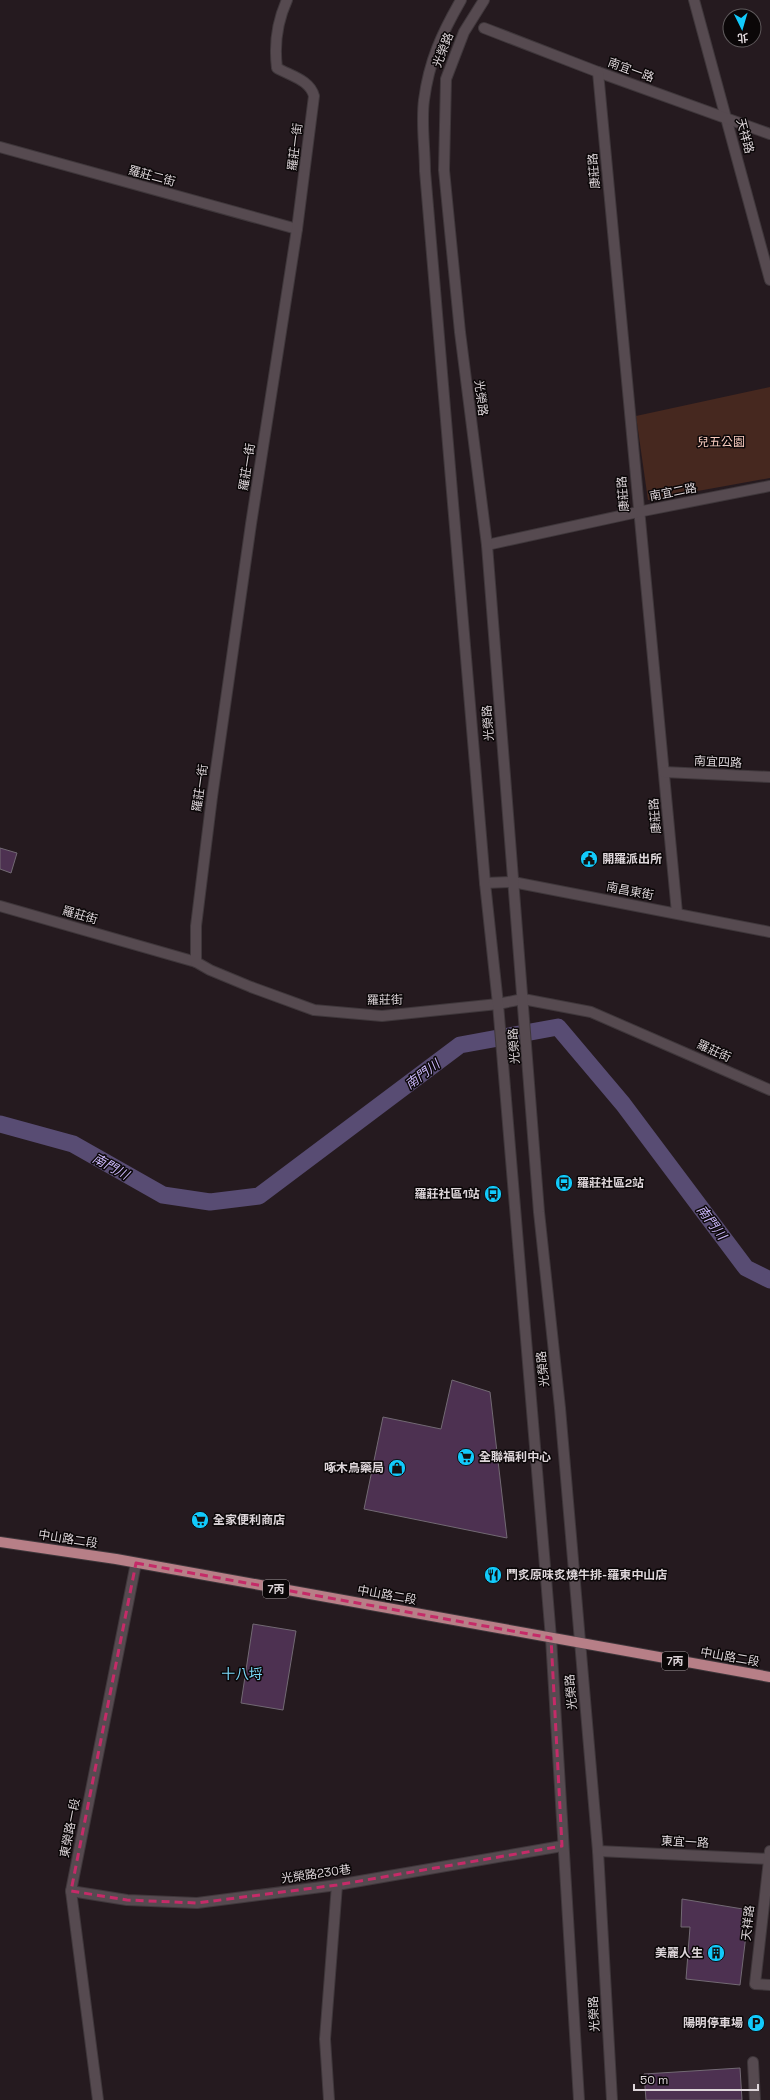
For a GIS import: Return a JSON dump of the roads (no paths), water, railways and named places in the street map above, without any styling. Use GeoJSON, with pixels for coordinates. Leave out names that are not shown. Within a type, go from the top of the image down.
{"type":"FeatureCollection","features":[{"type":"Feature","properties":{"kind":"main road","name":"中山路二段"},"geometry":{"type":"LineString","coordinates":[[1,1541],[770,1677]]}},
{"type":"Feature","properties":{"kind":"street","name":"羅莊一街"},"geometry":{"type":"LineString","coordinates":[[196,962],[196,926],[212,797],[251,524],[297,229],[314,96],[312,89],[306,83],[277,68],[274,49],[280,14],[287,0]]}},
{"type":"Feature","properties":{"kind":"street","name":"光榮路"},"geometry":{"type":"LineString","coordinates":[[461,0],[433,55],[424,101],[425,171],[440,332],[485,883],[498,1004],[551,1638],[562,1846],[579,2100]]}},
{"type":"Feature","properties":{"kind":"street","name":"光榮路"},"geometry":{"type":"LineString","coordinates":[[484,0],[464,32],[446,80],[444,170],[460,332],[487,544],[539,1212],[560,1408],[598,1851],[612,2100]]}},
{"type":"Feature","properties":{"kind":"street","name":"天祥路"},"geometry":{"type":"LineString","coordinates":[[694,0],[770,280]]}},
{"type":"Feature","properties":{"kind":"street","name":"南宜一路"},"geometry":{"type":"LineString","coordinates":[[484,28],[727,120],[770,134]]}},
{"type":"Feature","properties":{"kind":"street","name":"康莊路"},"geometry":{"type":"LineString","coordinates":[[598,72],[638,512],[677,913]]}},
{"type":"Feature","properties":{"kind":"street","name":"羅莊二街"},"geometry":{"type":"LineString","coordinates":[[0,147],[297,229]]}},
{"type":"Feature","properties":{"kind":"street","name":"南宜二路"},"geometry":{"type":"LineString","coordinates":[[487,544],[770,486]]}},
{"type":"Feature","properties":{"kind":"street","name":"南宜四路"},"geometry":{"type":"LineString","coordinates":[[664,772],[770,777]]}},
{"type":"Feature","properties":{"kind":"street","name":"南昌東街"},"geometry":{"type":"LineString","coordinates":[[485,883],[513,882],[770,932]]}},
{"type":"Feature","properties":{"kind":"street","name":"羅莊街"},"geometry":{"type":"LineString","coordinates":[[0,906],[196,962],[210,970],[251,987],[314,1010],[382,1016],[498,1004],[523,999],[591,1012],[770,1090]]}},
{"type":"Feature","properties":{"kind":"street","name":"東榮路一段"},"geometry":{"type":"LineString","coordinates":[[98,2100],[71,1891],[136,1564]]}},
{"type":"Feature","properties":{"kind":"street","name":"光榮路230巷"},"geometry":{"type":"LineString","coordinates":[[71,1891],[127,1900],[197,1903],[337,1885],[562,1846]]}},
{"type":"Feature","properties":{"kind":"street","name":"東宜一路"},"geometry":{"type":"LineString","coordinates":[[598,1851],[769,1856]]}},
{"type":"Feature","properties":{"kind":"street","name":"天祥路"},"geometry":{"type":"LineString","coordinates":[[769,1856],[754,1984],[770,1985]]}},
{"type":"Feature","properties":{"kind":"street"},"geometry":{"type":"LineString","coordinates":[[329,2100],[325,2038],[337,1885]]}},
{"type":"Feature","properties":{"kind":"street"},"geometry":{"type":"LineString","coordinates":[[753,2062],[755,2100]]}},
{"type":"Feature","properties":{"kind":"waterway","name":"南門川"},"geometry":{"type":"LineString","coordinates":[[0,1124],[73,1144],[163,1195],[210,1202],[259,1196],[460,1045],[558,1027],[623,1104],[746,1268],[770,1280]]}},
{"type":"Feature","properties":{"kind":"place","name":"開羅派出所"},"geometry":{"type":"Point","coordinates":[589,859]}},
{"type":"Feature","properties":{"kind":"place","name":"羅莊社區2站"},"geometry":{"type":"Point","coordinates":[564,1183]}},
{"type":"Feature","properties":{"kind":"place","name":"羅莊社區1站"},"geometry":{"type":"Point","coordinates":[493,1194]}},
{"type":"Feature","properties":{"kind":"place","name":"全聯福利中心"},"geometry":{"type":"Point","coordinates":[466,1457]}},
{"type":"Feature","properties":{"kind":"place","name":"啄木鳥藥局"},"geometry":{"type":"Point","coordinates":[397,1468]}},
{"type":"Feature","properties":{"kind":"place","name":"全家便利商店"},"geometry":{"type":"Point","coordinates":[200,1520]}},
{"type":"Feature","properties":{"kind":"place","name":"鬥炙原味炙燒牛排-羅東中山店"},"geometry":{"type":"Point","coordinates":[493,1575]}},
{"type":"Feature","properties":{"kind":"place","name":"美麗人生"},"geometry":{"type":"Point","coordinates":[716,1953]}},
{"type":"Feature","properties":{"kind":"place","name":"陽明停車場"},"geometry":{"type":"Point","coordinates":[756,2023]}},
{"type":"Feature","properties":{"kind":"district","name":"十八埒"},"geometry":{"type":"Point","coordinates":[242,1674]}},
{"type":"Feature","properties":{"kind":"park label","name":"兒五公園"},"geometry":{"type":"Point","coordinates":[721,442]}}]}
